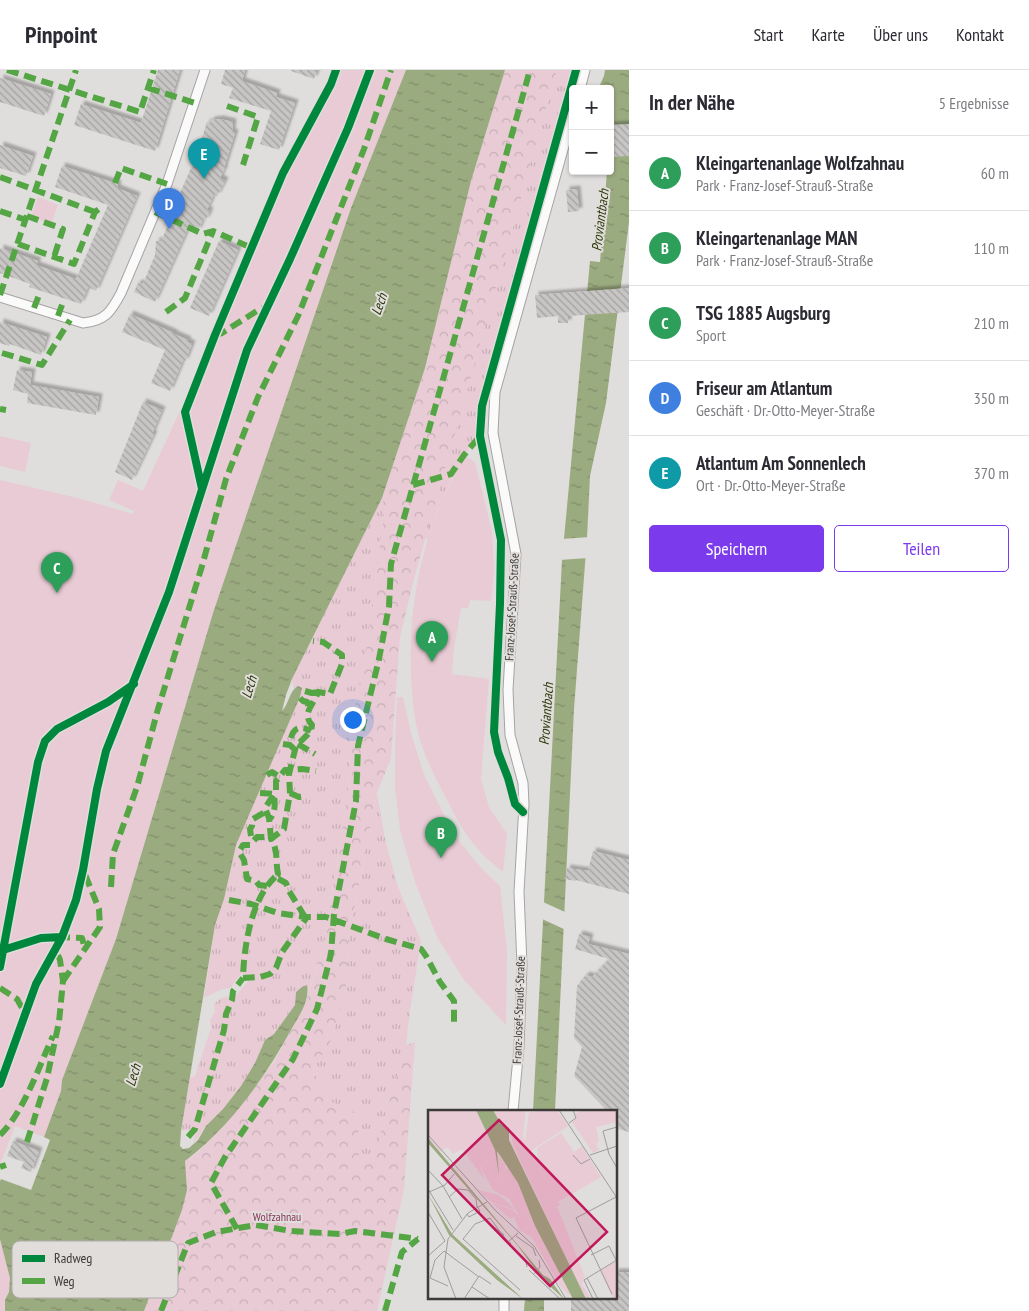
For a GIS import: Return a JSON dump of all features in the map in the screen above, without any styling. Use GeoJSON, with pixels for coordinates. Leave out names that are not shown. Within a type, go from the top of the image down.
{"type":"FeatureCollection","features":[{"type":"Feature","properties":{"kind":"street"},"geometry":{"type":"LineString","coordinates":[[0,297],[83,323],[103,318],[112,309],[121,293],[167,184],[205,70]]}},
{"type":"Feature","properties":{"kind":"street"},"geometry":{"type":"LineString","coordinates":[[581,85],[585,70]]}},
{"type":"Feature","properties":{"kind":"street","name":"Franz-Josef-Strauß-Straße"},"geometry":{"type":"LineString","coordinates":[[513,1110],[519,1047],[522,965],[519,892],[523,783],[510,735],[508,712],[516,554],[493,434],[494,400],[497,383],[569,128]]}},
{"type":"Feature","properties":{"kind":"street"},"geometry":{"type":"LineString","coordinates":[[504,1298],[504,1311]]}},
{"type":"Feature","properties":{"kind":"green space"},"geometry":{"type":"Polygon","coordinates":[[[334,70],[406,70],[351,208],[213,613],[116,939],[62,1080],[61,1091],[44,1137],[15,1126],[0,1165],[0,480],[78,498],[133,514],[134,511],[109,500],[118,480],[143,491],[213,339],[292,152],[319,105],[331,81],[334,70]]]}},
{"type":"Feature","properties":{"kind":"green space","name":"Wolfzahnau"},"geometry":{"type":"Polygon","coordinates":[[[505,70],[557,70],[414,579],[400,637],[391,758],[377,793],[348,941],[346,990],[330,1043],[311,1072],[325,1084],[328,1100],[358,1114],[359,1171],[377,1152],[384,1119],[406,1045],[415,1042],[404,1189],[377,1311],[144,1311],[149,1298],[178,1298],[178,1241],[170,1241],[187,1190],[185,1161],[198,1152],[243,1103],[273,1063],[304,1007],[324,945],[348,792],[351,725],[366,652],[385,508],[382,498],[425,368],[471,181],[505,70]]]}},
{"type":"Feature","properties":{"kind":"green space"},"geometry":{"type":"Polygon","coordinates":[[[557,70],[574,70],[477,421],[477,434],[452,478],[436,515],[428,540],[425,538],[557,70]]]}},
{"type":"Feature","properties":{"kind":"green space"},"geometry":{"type":"Polygon","coordinates":[[[38,197],[58,205],[51,224],[31,217],[38,197]]]}},
{"type":"Feature","properties":{"kind":"green space"},"geometry":{"type":"Polygon","coordinates":[[[0,436],[31,443],[25,472],[0,466],[0,436]]]}},
{"type":"Feature","properties":{"kind":"green space"},"geometry":{"type":"Polygon","coordinates":[[[465,456],[475,462],[492,531],[494,571],[491,601],[470,600],[468,608],[461,608],[454,648],[452,674],[489,679],[481,779],[489,807],[507,834],[503,872],[473,843],[453,811],[424,753],[417,728],[413,701],[411,645],[416,588],[422,561],[439,507],[465,456]]]}},
{"type":"Feature","properties":{"kind":"green space"},"geometry":{"type":"Polygon","coordinates":[[[382,498],[385,508],[366,652],[351,725],[348,792],[324,945],[308,993],[307,985],[296,992],[295,1005],[274,1034],[265,1040],[255,1063],[241,1086],[193,1144],[196,1130],[181,1131],[190,1078],[195,1076],[211,1028],[210,1020],[215,1012],[214,1004],[221,998],[236,995],[248,982],[247,975],[241,974],[231,987],[204,998],[215,925],[224,899],[236,845],[300,697],[298,686],[294,688],[292,679],[382,498]]]}},
{"type":"Feature","properties":{"kind":"green space"},"geometry":{"type":"Polygon","coordinates":[[[397,697],[403,697],[411,733],[424,775],[445,817],[462,845],[484,871],[500,886],[507,951],[506,1025],[464,980],[437,937],[415,882],[400,830],[395,788],[397,697]]]}},
{"type":"Feature","properties":{"kind":"green space"},"geometry":{"type":"Polygon","coordinates":[[[377,793],[385,839],[398,887],[421,941],[406,1045],[384,1119],[377,1153],[358,1172],[358,1150],[328,1100],[325,1084],[311,1072],[330,1043],[346,990],[348,941],[377,793]]]}},
{"type":"Feature","properties":{"kind":"green space"},"geometry":{"type":"Polygon","coordinates":[[[0,1239],[7,1258],[10,1278],[5,1311],[0,1311],[0,1239]]]}},
{"type":"Feature","properties":{"kind":"water","name":"Lech"},"geometry":{"type":"Polygon","coordinates":[[[406,70],[505,70],[471,181],[425,368],[382,498],[292,679],[282,711],[293,691],[298,686],[302,688],[300,697],[236,845],[224,899],[215,925],[181,1131],[180,1146],[183,1149],[189,1148],[198,1140],[206,1126],[223,1109],[241,1086],[255,1063],[265,1040],[274,1034],[295,1005],[296,992],[307,985],[308,991],[305,1003],[281,1048],[245,1101],[217,1133],[185,1161],[187,1190],[170,1241],[12,1241],[12,1298],[149,1298],[144,1311],[5,1311],[5,1300],[9,1292],[10,1278],[0,1239],[0,1181],[1,1179],[31,1190],[50,1140],[44,1137],[61,1091],[62,1080],[116,939],[213,613],[351,208],[406,70]]]}},
{"type":"Feature","properties":{"kind":"water"},"geometry":{"type":"Polygon","coordinates":[[[605,70],[629,70],[629,222],[606,403],[590,476],[574,709],[555,1110],[533,1110],[562,560],[590,261],[600,262],[607,175],[614,175],[614,85],[600,85],[605,70]]]}},
{"type":"Feature","properties":{"kind":"water"},"geometry":{"type":"Polygon","coordinates":[[[525,1298],[544,1298],[544,1311],[524,1311],[525,1298]]]}},
{"type":"Feature","properties":{"kind":"pier"},"geometry":{"type":"Polygon","coordinates":[[[590,537],[588,558],[559,560],[561,539],[590,537]]]}},
{"type":"Feature","properties":{"kind":"pier"},"geometry":{"type":"Polygon","coordinates":[[[541,901],[567,913],[566,930],[540,918],[541,901]]]}},
{"type":"Feature","properties":{"kind":"building"},"geometry":{"type":"Polygon","coordinates":[[[158,70],[180,70],[155,151],[74,125],[81,104],[141,123],[158,70]]]}},
{"type":"Feature","properties":{"kind":"building"},"geometry":{"type":"Polygon","coordinates":[[[225,70],[245,70],[242,81],[277,93],[276,97],[295,103],[279,150],[260,144],[271,111],[229,98],[233,88],[221,84],[225,70]]]}},
{"type":"Feature","properties":{"kind":"building"},"geometry":{"type":"Polygon","coordinates":[[[291,70],[317,70],[314,79],[291,70]]]}},
{"type":"Feature","properties":{"kind":"building"},"geometry":{"type":"Polygon","coordinates":[[[0,78],[51,94],[44,116],[0,102],[0,78]]]}},
{"type":"Feature","properties":{"kind":"building"},"geometry":{"type":"Polygon","coordinates":[[[220,119],[233,122],[232,132],[235,133],[225,168],[220,178],[225,181],[217,196],[214,194],[207,210],[210,211],[206,220],[203,219],[198,231],[189,226],[155,302],[134,292],[138,283],[143,284],[155,255],[156,241],[161,241],[171,219],[169,218],[192,169],[207,122],[210,123],[211,120],[220,119]]]}},
{"type":"Feature","properties":{"kind":"building"},"geometry":{"type":"Polygon","coordinates":[[[629,124],[629,156],[614,157],[614,125],[629,124]]]}},
{"type":"Feature","properties":{"kind":"building"},"geometry":{"type":"Polygon","coordinates":[[[0,145],[33,156],[26,176],[0,168],[0,145]]]}},
{"type":"Feature","properties":{"kind":"building"},"geometry":{"type":"Polygon","coordinates":[[[62,166],[118,184],[117,188],[137,196],[96,291],[88,287],[81,304],[29,287],[30,284],[0,273],[0,248],[38,261],[36,265],[76,279],[108,205],[55,187],[62,166]]]}},
{"type":"Feature","properties":{"kind":"building"},"geometry":{"type":"Polygon","coordinates":[[[577,189],[579,211],[568,212],[566,190],[577,189]]]}},
{"type":"Feature","properties":{"kind":"building"},"geometry":{"type":"Polygon","coordinates":[[[219,241],[238,250],[209,316],[190,308],[219,241]]]}},
{"type":"Feature","properties":{"kind":"building"},"geometry":{"type":"Polygon","coordinates":[[[629,288],[629,312],[568,316],[568,323],[558,323],[558,316],[537,318],[535,295],[629,288]]]}},
{"type":"Feature","properties":{"kind":"building"},"geometry":{"type":"Polygon","coordinates":[[[130,314],[174,333],[192,344],[170,391],[151,383],[165,350],[122,332],[130,314]]]}},
{"type":"Feature","properties":{"kind":"building"},"geometry":{"type":"Polygon","coordinates":[[[0,322],[47,337],[41,355],[10,344],[9,346],[0,343],[0,322]]]}},
{"type":"Feature","properties":{"kind":"building"},"geometry":{"type":"Polygon","coordinates":[[[17,370],[32,372],[30,385],[99,397],[96,415],[27,403],[28,394],[13,390],[17,370]]]}},
{"type":"Feature","properties":{"kind":"building"},"geometry":{"type":"Polygon","coordinates":[[[143,402],[162,410],[152,434],[154,434],[132,480],[115,472],[143,402]]]}},
{"type":"Feature","properties":{"kind":"building"},"geometry":{"type":"Polygon","coordinates":[[[593,851],[629,860],[629,894],[576,880],[565,879],[567,868],[588,871],[593,851]]]}},
{"type":"Feature","properties":{"kind":"building"},"geometry":{"type":"Polygon","coordinates":[[[579,934],[590,937],[588,944],[629,954],[629,1132],[616,1128],[616,1110],[606,1110],[574,1076],[582,1047],[574,1038],[577,986],[586,975],[592,977],[609,959],[575,949],[579,934]]]}},
{"type":"Feature","properties":{"kind":"building"},"geometry":{"type":"Polygon","coordinates":[[[13,1141],[39,1151],[31,1172],[21,1168],[24,1162],[7,1156],[13,1141]]]}},
{"type":"Feature","properties":{"kind":"building"},"geometry":{"type":"Polygon","coordinates":[[[616,1272],[629,1272],[629,1311],[571,1311],[571,1298],[616,1298],[616,1272]]]}},
{"type":"Feature","properties":{"kind":"marked path"},"geometry":{"type":"LineString","coordinates":[[7,70],[140,112],[154,70]]}},
{"type":"Feature","properties":{"kind":"marked path"},"geometry":{"type":"LineString","coordinates":[[0,295],[76,70]]}},
{"type":"Feature","properties":{"kind":"marked path"},"geometry":{"type":"LineString","coordinates":[[111,887],[113,854],[137,787],[226,479],[258,397],[298,316],[364,149],[391,70]]}},
{"type":"Feature","properties":{"kind":"marked path"},"geometry":{"type":"LineString","coordinates":[[237,1229],[211,1183],[225,1157],[293,1059],[317,1009],[331,954],[334,914],[356,801],[358,746],[379,659],[389,606],[391,564],[530,70]]}},
{"type":"Feature","properties":{"kind":"marked path"},"geometry":{"type":"LineString","coordinates":[[148,88],[195,103]]}},
{"type":"Feature","properties":{"kind":"marked path"},"geometry":{"type":"LineString","coordinates":[[227,106],[258,117],[243,165]]}},
{"type":"Feature","properties":{"kind":"marked path"},"geometry":{"type":"LineString","coordinates":[[115,183],[121,168],[167,184]]}},
{"type":"Feature","properties":{"kind":"marked path"},"geometry":{"type":"LineString","coordinates":[[0,177],[95,212]]}},
{"type":"Feature","properties":{"kind":"marked path"},"geometry":{"type":"LineString","coordinates":[[18,244],[74,264],[95,212],[103,206]]}},
{"type":"Feature","properties":{"kind":"marked path"},"geometry":{"type":"LineString","coordinates":[[0,211],[26,220]]}},
{"type":"Feature","properties":{"kind":"marked path"},"geometry":{"type":"LineString","coordinates":[[155,212],[203,234],[213,231],[252,248]]}},
{"type":"Feature","properties":{"kind":"marked path"},"geometry":{"type":"LineString","coordinates":[[27,216],[63,229],[54,257]]}},
{"type":"Feature","properties":{"kind":"marked path"},"geometry":{"type":"LineString","coordinates":[[166,312],[185,298],[213,231]]}},
{"type":"Feature","properties":{"kind":"marked path"},"geometry":{"type":"LineString","coordinates":[[34,308],[39,295]]}},
{"type":"Feature","properties":{"kind":"marked path"},"geometry":{"type":"LineString","coordinates":[[58,316],[63,302]]}},
{"type":"Feature","properties":{"kind":"marked path"},"geometry":{"type":"LineString","coordinates":[[215,335],[222,333],[260,309],[268,307]]}},
{"type":"Feature","properties":{"kind":"marked path"},"geometry":{"type":"LineString","coordinates":[[2,353],[42,365],[70,320]]}},
{"type":"Feature","properties":{"kind":"marked path"},"geometry":{"type":"LineString","coordinates":[[0,409],[6,410]]}},
{"type":"Feature","properties":{"kind":"marked path"},"geometry":{"type":"LineString","coordinates":[[413,485],[451,474],[480,436]]}},
{"type":"Feature","properties":{"kind":"marked path"},"geometry":{"type":"LineString","coordinates":[[305,917],[286,883],[275,877],[278,874],[275,848],[271,839],[284,829],[290,793],[289,774],[296,746],[311,731],[312,725],[308,717],[309,709],[318,692],[330,694],[342,664],[342,655],[323,642],[313,641]]}},
{"type":"Feature","properties":{"kind":"marked path"},"geometry":{"type":"LineString","coordinates":[[305,691],[318,692]]}},
{"type":"Feature","properties":{"kind":"marked path"},"geometry":{"type":"LineString","coordinates":[[300,698],[307,702],[309,708]]}},
{"type":"Feature","properties":{"kind":"marked path"},"geometry":{"type":"LineString","coordinates":[[291,738],[296,729],[304,728],[311,731]]}},
{"type":"Feature","properties":{"kind":"marked path"},"geometry":{"type":"LineString","coordinates":[[283,744],[290,745],[295,750]]}},
{"type":"Feature","properties":{"kind":"marked path"},"geometry":{"type":"LineString","coordinates":[[298,744],[315,754]]}},
{"type":"Feature","properties":{"kind":"marked path"},"geometry":{"type":"LineString","coordinates":[[267,886],[259,885],[256,881],[247,879],[244,860],[239,852],[243,845],[250,845],[257,837],[271,839],[269,818],[265,808],[276,791],[276,781],[285,770],[302,769],[316,771]]}},
{"type":"Feature","properties":{"kind":"marked path"},"geometry":{"type":"LineString","coordinates":[[267,775],[272,772],[280,777]]}},
{"type":"Feature","properties":{"kind":"marked path"},"geometry":{"type":"LineString","coordinates":[[260,793],[274,794],[274,811],[269,820]]}},
{"type":"Feature","properties":{"kind":"marked path"},"geometry":{"type":"LineString","coordinates":[[290,793],[299,797],[307,796]]}},
{"type":"Feature","properties":{"kind":"marked path"},"geometry":{"type":"LineString","coordinates":[[251,836],[250,829],[253,819],[265,812]]}},
{"type":"Feature","properties":{"kind":"marked path"},"geometry":{"type":"LineString","coordinates":[[63,981],[100,927],[99,909],[84,872]]}},
{"type":"Feature","properties":{"kind":"marked path"},"geometry":{"type":"LineString","coordinates":[[275,877],[260,898],[250,924],[243,978],[260,977],[270,974],[276,968],[282,952],[307,917]]}},
{"type":"Feature","properties":{"kind":"marked path"},"geometry":{"type":"LineString","coordinates":[[229,900],[251,904],[278,913],[305,917],[326,917],[386,939],[421,949],[440,982],[454,1001],[454,1027]]}},
{"type":"Feature","properties":{"kind":"marked path"},"geometry":{"type":"LineString","coordinates":[[58,937],[82,938],[85,949]]}},
{"type":"Feature","properties":{"kind":"marked path"},"geometry":{"type":"LineString","coordinates":[[27,1142],[47,1078],[59,1022],[63,981],[60,960],[55,948]]}},
{"type":"Feature","properties":{"kind":"marked path"},"geometry":{"type":"LineString","coordinates":[[188,1137],[195,1129],[224,1030],[226,1014],[232,1000],[233,991],[243,978]]}},
{"type":"Feature","properties":{"kind":"marked path"},"geometry":{"type":"LineString","coordinates":[[0,988],[17,999],[25,1013]]}},
{"type":"Feature","properties":{"kind":"marked path"},"geometry":{"type":"LineString","coordinates":[[0,1135],[9,1125],[24,1101],[53,1036]]}},
{"type":"Feature","properties":{"kind":"marked path"},"geometry":{"type":"LineString","coordinates":[[0,1167],[6,1165]]}},
{"type":"Feature","properties":{"kind":"marked path"},"geometry":{"type":"LineString","coordinates":[[178,1268],[188,1243],[216,1232],[256,1225],[291,1231],[340,1234],[355,1231],[418,1239]]}},
{"type":"Feature","properties":{"kind":"marked path"},"geometry":{"type":"LineString","coordinates":[[385,1311],[402,1252],[418,1239]]}},
{"type":"Feature","properties":{"kind":"marked path"},"geometry":{"type":"LineString","coordinates":[[161,1311],[166,1298]]}},
{"type":"Feature","properties":{"kind":"cycle path"},"geometry":{"type":"LineString","coordinates":[[202,489],[185,412],[283,173],[331,84],[336,70]]}},
{"type":"Feature","properties":{"kind":"cycle path"},"geometry":{"type":"LineString","coordinates":[[0,1084],[36,984],[62,937],[76,900],[106,751],[169,592],[247,350],[348,128],[370,70]]}},
{"type":"Feature","properties":{"kind":"cycle path"},"geometry":{"type":"LineString","coordinates":[[523,812],[515,804],[498,752],[494,732],[501,540],[480,436],[482,406],[576,70]]}},
{"type":"Feature","properties":{"kind":"cycle path"},"geometry":{"type":"LineString","coordinates":[[0,967],[38,762],[45,741],[57,729],[108,702],[134,684]]}},
{"type":"Feature","properties":{"kind":"cycle path"},"geometry":{"type":"LineString","coordinates":[[0,951],[41,938],[62,937]]}},
{"type":"Feature","properties":{"kind":"place","name":"Atlantum Am Sonnenlech"},"geometry":{"type":"Point","coordinates":[204,179]}},
{"type":"Feature","properties":{"kind":"place","name":"Friseur am Atlantum"},"geometry":{"type":"Point","coordinates":[169,229]}},
{"type":"Feature","properties":{"kind":"place","name":"TSG 1885 Augsburg"},"geometry":{"type":"Point","coordinates":[57,593]}},
{"type":"Feature","properties":{"kind":"place","name":"Kleingartenanlage Wolfzahnau"},"geometry":{"type":"Point","coordinates":[432,662]}},
{"type":"Feature","properties":{"kind":"place","name":"Kleingartenanlage MAN"},"geometry":{"type":"Point","coordinates":[441,858]}},
{"type":"Feature","properties":{"kind":"water label","name":"Proviantbach"},"geometry":{"type":"Point","coordinates":[600,220]}},
{"type":"Feature","properties":{"kind":"water label","name":"Proviantbach"},"geometry":{"type":"Point","coordinates":[546,714]}}]}
